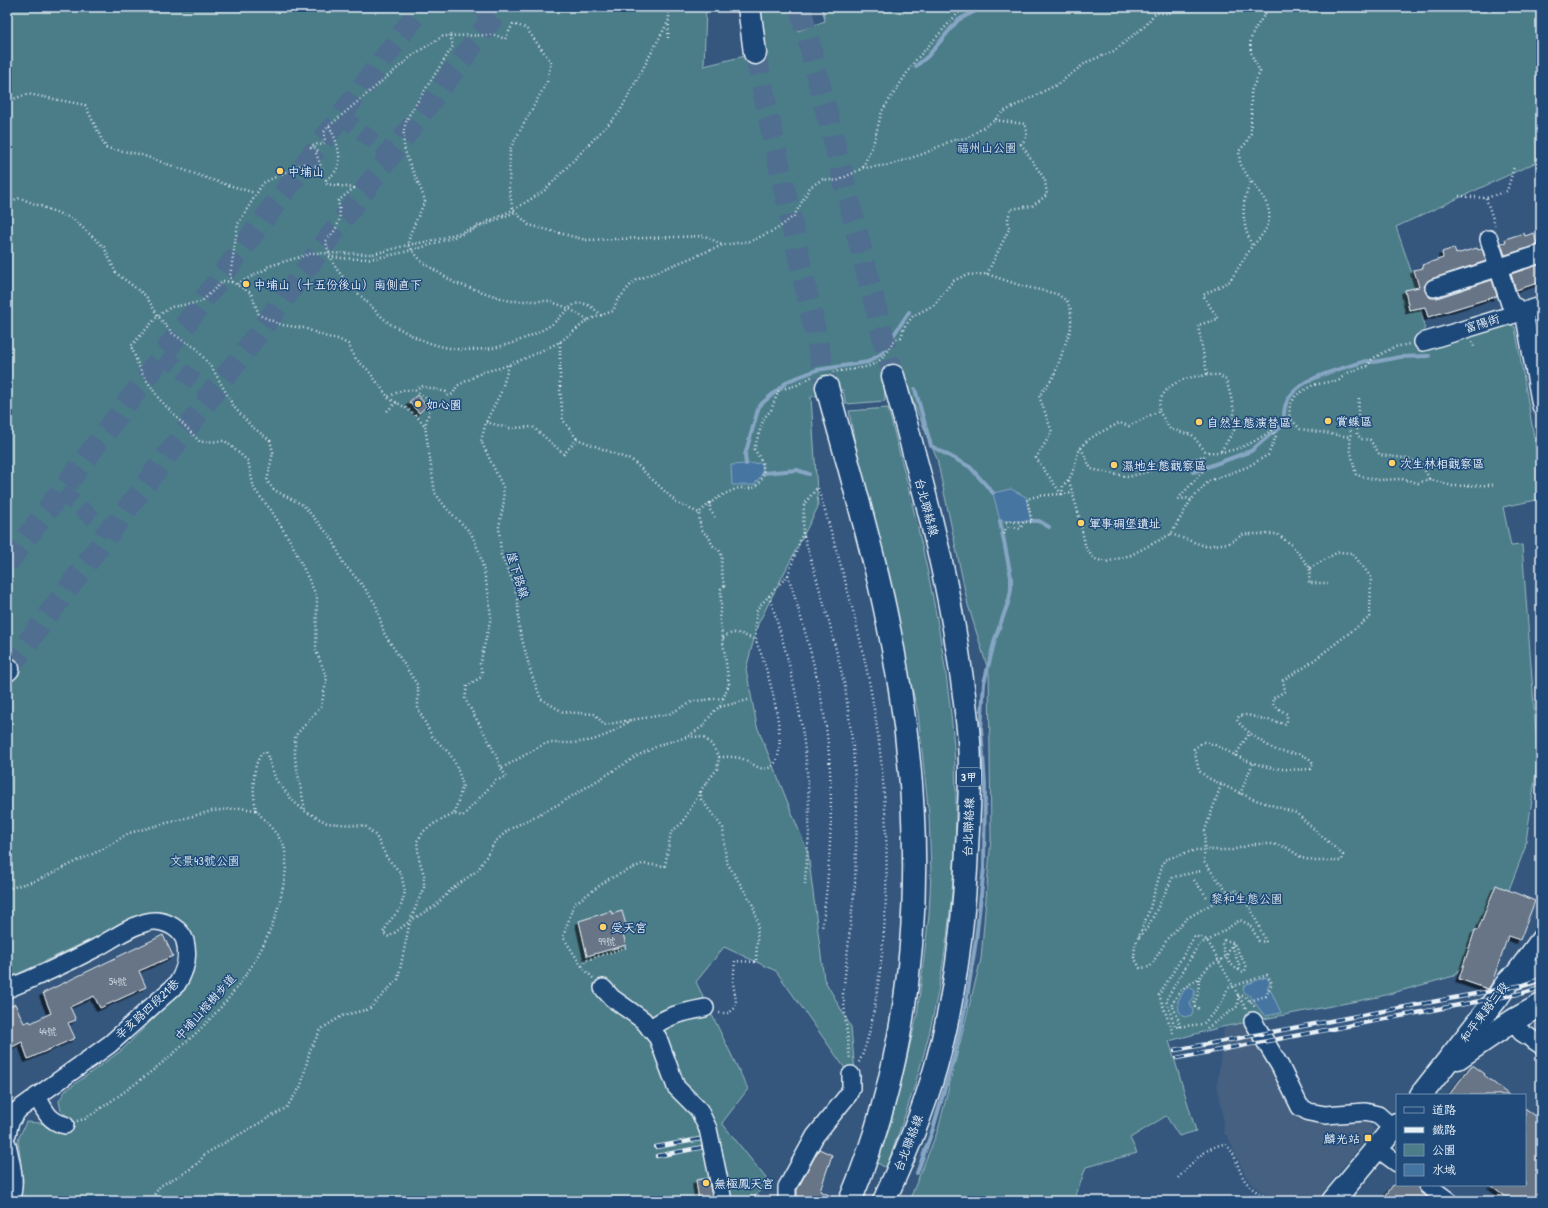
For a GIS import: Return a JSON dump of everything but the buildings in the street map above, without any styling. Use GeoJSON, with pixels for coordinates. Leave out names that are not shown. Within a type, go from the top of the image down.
{"type":"FeatureCollection","features":[{"type":"Feature","properties":{"kind":"main road"},"geometry":{"type":"LineString","coordinates":[[749,7],[755,53]]}},
{"type":"Feature","properties":{"kind":"main road","name":"台北聯絡線"},"geometry":{"type":"LineString","coordinates":[[884,1201],[913,1135],[936,1067],[950,1003],[962,925],[970,806],[968,731],[948,593],[934,531],[893,376]]}},
{"type":"Feature","properties":{"kind":"main road"},"geometry":{"type":"LineString","coordinates":[[824,378],[872,552],[885,611],[897,675],[913,808],[915,881],[913,936],[905,999],[895,1059],[867,1160],[850,1201]]}},
{"type":"Feature","properties":{"kind":"main road","name":"和平東路三段"},"geometry":{"type":"LineString","coordinates":[[1422,1094],[1497,998],[1510,979],[1541,970]]}},
{"type":"Feature","properties":{"kind":"main road"},"geometry":{"type":"LineString","coordinates":[[1497,998],[1498,1007],[1502,1014],[1514,1020]]}},
{"type":"Feature","properties":{"kind":"main road","name":"和平東路三段"},"geometry":{"type":"LineString","coordinates":[[1439,1071],[1514,1020],[1541,1005]]}},
{"type":"Feature","properties":{"kind":"main road"},"geometry":{"type":"LineString","coordinates":[[1333,1201],[1378,1149],[1395,1126]]}},
{"type":"Feature","properties":{"kind":"street"},"geometry":{"type":"LineString","coordinates":[[1493,233],[1498,268],[1510,304],[1524,312],[1541,406]]}},
{"type":"Feature","properties":{"kind":"street"},"geometry":{"type":"LineString","coordinates":[[1434,288],[1541,254]]}},
{"type":"Feature","properties":{"kind":"street","name":"富陽街"},"geometry":{"type":"LineString","coordinates":[[1423,342],[1541,306]]}},
{"type":"Feature","properties":{"kind":"street","name":"辛亥路四段21巷"},"geometry":{"type":"LineString","coordinates":[[7,989],[96,948],[142,923],[156,921],[168,924],[178,930],[184,938],[187,950],[187,963],[177,984],[110,1044],[18,1110],[10,1122],[7,1134]]}},
{"type":"Feature","properties":{"kind":"street"},"geometry":{"type":"LineString","coordinates":[[1510,979],[1541,937]]}},
{"type":"Feature","properties":{"kind":"street"},"geometry":{"type":"LineString","coordinates":[[603,988],[612,998],[643,1020],[662,1046],[666,1062],[676,1087],[699,1110],[708,1129],[723,1201]]}},
{"type":"Feature","properties":{"kind":"street"},"geometry":{"type":"LineString","coordinates":[[650,1029],[662,1019],[675,1014],[705,1008]]}},
{"type":"Feature","properties":{"kind":"street"},"geometry":{"type":"LineString","coordinates":[[1253,1020],[1280,1066],[1300,1107],[1309,1112],[1325,1115],[1365,1112],[1378,1116],[1395,1126]]}},
{"type":"Feature","properties":{"kind":"street"},"geometry":{"type":"LineString","coordinates":[[1514,1020],[1521,1032],[1541,1045]]}},
{"type":"Feature","properties":{"kind":"street"},"geometry":{"type":"LineString","coordinates":[[787,1201],[787,1187],[816,1136],[848,1095],[851,1088],[852,1075]]}},
{"type":"Feature","properties":{"kind":"street"},"geometry":{"type":"LineString","coordinates":[[37,1096],[49,1116],[57,1123],[66,1125]]}},
{"type":"Feature","properties":{"kind":"street"},"geometry":{"type":"LineString","coordinates":[[7,1144],[14,1177],[13,1194],[10,1201]]}},
{"type":"Feature","properties":{"kind":"street"},"geometry":{"type":"LineString","coordinates":[[1378,1149],[1396,1162]]}},
{"type":"Feature","properties":{"kind":"street"},"geometry":{"type":"LineString","coordinates":[[1428,1186],[1449,1201]]}},
{"type":"Feature","properties":{"kind":"path"},"geometry":{"type":"LineString","coordinates":[[668,38],[669,7]]}},
{"type":"Feature","properties":{"kind":"path"},"geometry":{"type":"LineString","coordinates":[[863,168],[874,141],[882,111],[915,61],[958,13],[970,7]]}},
{"type":"Feature","properties":{"kind":"path"},"geometry":{"type":"LineString","coordinates":[[388,397],[402,390],[415,390],[421,386],[446,392],[448,399],[453,394],[457,386],[483,372],[510,365],[560,342],[588,320],[612,311],[617,301],[634,282],[723,245],[759,238],[777,229],[794,216],[810,187],[823,179],[837,181],[863,168],[889,165],[909,159],[954,140],[967,138],[995,120],[1003,112],[1058,84],[1087,62],[1107,55],[1145,26],[1155,13],[1169,13],[1181,7]]}},
{"type":"Feature","properties":{"kind":"path"},"geometry":{"type":"LineString","coordinates":[[1207,374],[1198,325],[1218,319],[1203,295],[1230,281],[1252,246],[1262,237],[1270,218],[1268,203],[1251,182],[1240,163],[1239,151],[1247,142],[1251,133],[1251,91],[1260,72],[1253,58],[1251,35],[1269,7]]}},
{"type":"Feature","properties":{"kind":"path"},"geometry":{"type":"LineString","coordinates":[[329,257],[374,258],[438,243],[471,231],[514,211],[544,191],[619,114],[669,20]]}},
{"type":"Feature","properties":{"kind":"path"},"geometry":{"type":"LineString","coordinates":[[232,282],[230,276],[238,224],[255,193],[263,183],[304,164],[311,167],[318,166],[319,171],[322,169],[316,153],[318,152],[315,148],[311,148],[313,145],[322,145],[325,141],[324,132],[329,126],[413,55],[443,36],[495,35],[505,39],[513,24],[526,28],[550,62],[547,82],[510,149],[509,189],[514,211],[529,225],[586,240],[704,236],[723,245]]}},
{"type":"Feature","properties":{"kind":"path"},"geometry":{"type":"LineString","coordinates":[[450,35],[453,46],[408,116],[403,128],[402,138],[406,155],[425,201],[410,234],[408,245],[422,262],[455,283],[510,301],[549,301],[568,308],[588,320]]}},
{"type":"Feature","properties":{"kind":"path"},"geometry":{"type":"LineString","coordinates":[[7,101],[28,94],[85,105],[106,148],[139,154],[255,193]]}},
{"type":"Feature","properties":{"kind":"path"},"geometry":{"type":"LineString","coordinates":[[987,274],[1009,229],[1008,218],[1011,209],[1032,206],[1047,195],[1045,180],[1021,144],[1027,138],[1028,131],[1025,124],[995,120]]}},
{"type":"Feature","properties":{"kind":"path"},"geometry":{"type":"LineString","coordinates":[[329,126],[336,140],[339,154],[338,167],[326,180],[327,184],[354,188],[338,201],[342,216],[334,232],[326,241],[329,257],[336,269],[350,285],[390,324],[413,337],[447,349],[466,350],[487,349],[526,338],[562,317],[568,308],[579,303],[592,307],[602,316]]}},
{"type":"Feature","properties":{"kind":"path"},"geometry":{"type":"LineString","coordinates":[[1459,196],[1486,198],[1507,190],[1514,167]]}},
{"type":"Feature","properties":{"kind":"path"},"geometry":{"type":"LineString","coordinates":[[1251,182],[1246,199],[1244,226],[1252,246]]}},
{"type":"Feature","properties":{"kind":"path"},"geometry":{"type":"LineString","coordinates":[[7,202],[20,198],[73,219],[104,247],[116,273],[146,296],[158,316],[173,334],[196,348],[214,371],[234,408],[251,426],[270,440],[274,452],[267,481],[274,490],[303,505],[333,540],[343,564],[364,587],[376,605],[384,633],[418,686],[418,709],[432,736],[450,754],[456,765],[463,785],[454,814]]}},
{"type":"Feature","properties":{"kind":"path"},"geometry":{"type":"LineString","coordinates":[[1486,198],[1493,233]]}},
{"type":"Feature","properties":{"kind":"path"},"geometry":{"type":"LineString","coordinates":[[237,284],[266,269],[266,267],[313,253],[373,254],[436,240],[471,229],[514,211]]}},
{"type":"Feature","properties":{"kind":"path"},"geometry":{"type":"LineString","coordinates":[[720,707],[729,684],[724,638],[719,614],[721,610],[720,588],[724,586],[721,568],[722,556],[719,550],[712,544],[709,536],[704,534],[700,527],[699,513],[710,501],[738,488],[753,488],[759,484],[764,472],[761,459],[754,449],[764,418],[771,410],[779,390],[869,366],[880,360],[894,340],[902,337],[904,326],[913,316],[934,305],[953,281],[966,275],[987,274],[1022,286],[1057,294],[1067,301],[1072,310],[1071,328],[1054,376],[1039,396],[1052,432],[1036,458],[1062,495]]}},
{"type":"Feature","properties":{"kind":"path"},"geometry":{"type":"LineString","coordinates":[[306,811],[295,758],[295,736],[321,707],[327,678],[316,651],[317,597],[292,544],[271,510],[254,489],[248,461],[225,441],[200,442],[160,400],[140,372],[131,346],[158,316],[171,307],[201,302],[223,281],[232,282],[251,293],[259,315],[282,325],[304,328],[327,338],[338,339],[348,344],[356,359],[368,370],[388,397],[414,414],[425,426]]}},
{"type":"Feature","properties":{"kind":"path"},"geometry":{"type":"LineString","coordinates":[[560,342],[560,389],[563,420],[577,439],[633,461],[677,503],[699,513]]}},
{"type":"Feature","properties":{"kind":"path"},"geometry":{"type":"LineString","coordinates":[[1350,437],[1300,429],[1289,417],[1290,405],[1296,395],[1312,385],[1339,380],[1346,373],[1368,366],[1372,359],[1394,347],[1423,342]]}},
{"type":"Feature","properties":{"kind":"path","name":"崖下路線"},"geometry":{"type":"LineString","coordinates":[[510,365],[501,392],[486,422],[481,441],[503,487],[504,501],[499,527],[501,555],[514,584],[518,603],[519,628],[531,673],[541,698],[563,712],[595,714],[604,725],[631,720]]}},
{"type":"Feature","properties":{"kind":"path"},"geometry":{"type":"LineString","coordinates":[[1220,453],[1234,430],[1234,411],[1226,380],[1219,374],[1207,374],[1169,386],[1163,392],[1159,403],[1159,412],[1170,429],[1192,435],[1206,452],[1220,453],[1240,449],[1260,439],[1289,417]]}},
{"type":"Feature","properties":{"kind":"path"},"geometry":{"type":"LineString","coordinates":[[150,1201],[160,1186],[189,1170],[199,1162],[205,1154],[286,1108],[301,1086],[310,1050],[321,1028],[342,1016],[369,1009],[398,979],[410,921],[424,887],[424,875],[419,859],[417,841],[424,831],[454,814],[463,816],[496,780],[506,778],[465,699],[467,686],[483,676],[480,664],[491,617],[488,591],[480,554],[471,533],[447,509],[435,493],[425,426],[431,405],[428,400],[415,390]]}},
{"type":"Feature","properties":{"kind":"path"},"geometry":{"type":"LineString","coordinates":[[1359,398],[1357,434],[1361,439],[1370,440],[1380,455],[1412,460],[1425,468],[1429,478]]}},
{"type":"Feature","properties":{"kind":"path"},"geometry":{"type":"LineString","coordinates":[[387,411],[397,402]]}},
{"type":"Feature","properties":{"kind":"path"},"geometry":{"type":"LineString","coordinates":[[1062,495],[1063,485],[1069,480],[1081,448],[1098,434],[1120,423],[1129,426],[1159,412]]}},
{"type":"Feature","properties":{"kind":"path"},"geometry":{"type":"LineString","coordinates":[[486,422],[508,428],[533,427],[564,454],[577,439]]}},
{"type":"Feature","properties":{"kind":"path"},"geometry":{"type":"LineString","coordinates":[[1357,427],[1351,426],[1350,437],[1350,448],[1356,475],[1378,480],[1402,478],[1418,483],[1429,478],[1452,486],[1493,485]]}},
{"type":"Feature","properties":{"kind":"path"},"geometry":{"type":"LineString","coordinates":[[1069,480],[1086,549],[1095,559],[1106,562],[1131,555],[1171,534],[1191,500],[1210,482],[1247,467],[1268,455],[1276,436],[1272,430]]}},
{"type":"Feature","properties":{"kind":"path"},"geometry":{"type":"LineString","coordinates":[[1081,448],[1091,469],[1128,477],[1204,456]]}},
{"type":"Feature","properties":{"kind":"path"},"geometry":{"type":"LineString","coordinates":[[1191,500],[1186,498],[1177,500],[1203,471],[1204,456],[1206,452]]}},
{"type":"Feature","properties":{"kind":"path"},"geometry":{"type":"LineString","coordinates":[[719,757],[744,759],[761,769],[770,768],[777,762],[781,748],[774,699],[756,640],[756,608],[788,575],[803,532],[804,504],[818,488],[855,618],[870,682],[885,810],[886,882],[884,937],[876,997],[863,1054]]}},
{"type":"Feature","properties":{"kind":"path"},"geometry":{"type":"LineString","coordinates":[[1006,522],[1032,522],[1027,500],[1035,496],[1073,493]]}},
{"type":"Feature","properties":{"kind":"path"},"geometry":{"type":"LineString","coordinates":[[710,501],[710,510],[715,517]]}},
{"type":"Feature","properties":{"kind":"path"},"geometry":{"type":"LineString","coordinates":[[1004,534],[1006,528],[1009,526],[1020,529],[1024,522]]}},
{"type":"Feature","properties":{"kind":"path"},"geometry":{"type":"LineString","coordinates":[[803,532],[832,632],[844,687],[853,747],[857,813],[855,883],[843,994],[852,1075]]}},
{"type":"Feature","properties":{"kind":"path"},"geometry":{"type":"LineString","coordinates":[[1171,534],[1205,546],[1229,543],[1244,534],[1277,534],[1292,545],[1310,568],[1309,583],[1328,583]]}},
{"type":"Feature","properties":{"kind":"path"},"geometry":{"type":"LineString","coordinates":[[1238,996],[1246,996],[1250,1001],[1266,996],[1272,983],[1267,975],[1232,985],[1228,988],[1220,1006],[1203,1024],[1175,1027],[1166,1000],[1199,944],[1240,920],[1250,925],[1260,941],[1266,942],[1251,909],[1235,890],[1186,919],[1168,938],[1150,967],[1140,968],[1136,964],[1134,957],[1138,939],[1149,911],[1164,860],[1195,850],[1232,850],[1254,844],[1272,844],[1286,846],[1302,858],[1308,860],[1341,861],[1343,855],[1296,813],[1240,794],[1221,785],[1199,771],[1194,750],[1203,742],[1211,743],[1235,756],[1264,767],[1289,771],[1311,769],[1313,763],[1307,756],[1277,750],[1250,732],[1237,720],[1239,716],[1247,716],[1284,724],[1288,720],[1287,714],[1274,706],[1272,700],[1285,691],[1283,680],[1305,667],[1370,617],[1371,577],[1352,553],[1338,552],[1310,568]]}},
{"type":"Feature","properties":{"kind":"path"},"geometry":{"type":"LineString","coordinates":[[788,575],[807,635],[818,684],[828,744],[831,813],[828,882],[822,929]]}},
{"type":"Feature","properties":{"kind":"path"},"geometry":{"type":"LineString","coordinates":[[769,596],[786,645],[797,694],[805,746],[809,814],[804,884]]}},
{"type":"Feature","properties":{"kind":"path"},"geometry":{"type":"LineString","coordinates":[[724,638],[731,632],[735,632],[756,640]]}},
{"type":"Feature","properties":{"kind":"path"},"geometry":{"type":"LineString","coordinates":[[502,768],[546,743],[573,743],[593,740],[609,734],[631,720],[669,714],[694,701],[724,698]]}},
{"type":"Feature","properties":{"kind":"path"},"geometry":{"type":"LineString","coordinates":[[687,737],[702,727],[715,710],[720,707],[748,700]]}},
{"type":"Feature","properties":{"kind":"path"},"geometry":{"type":"LineString","coordinates":[[1235,756],[1250,732]]}},
{"type":"Feature","properties":{"kind":"path"},"geometry":{"type":"LineString","coordinates":[[7,889],[38,880],[105,848],[129,833],[212,811],[240,808],[256,810],[254,795],[256,764],[262,753],[266,752],[276,780],[294,802],[327,823],[365,826],[376,836],[387,858],[401,873],[404,882],[404,892],[400,909],[389,922],[383,933],[389,937],[410,921],[435,906],[452,888],[478,870],[495,842],[508,830],[558,804],[639,755],[662,744],[687,737],[700,736],[710,741],[719,757],[717,769],[701,790],[682,823],[670,832],[665,866],[642,864],[609,879],[574,904],[563,937],[583,968],[582,965],[586,960],[627,947]]}},
{"type":"Feature","properties":{"kind":"path"},"geometry":{"type":"LineString","coordinates":[[1240,794],[1253,763]]}},
{"type":"Feature","properties":{"kind":"path"},"geometry":{"type":"LineString","coordinates":[[1221,785],[1205,830],[1204,862],[1228,893]]}},
{"type":"Feature","properties":{"kind":"path"},"geometry":{"type":"LineString","coordinates":[[701,790],[701,799],[723,828],[726,862],[753,905],[758,923],[756,962],[735,960],[733,983],[736,1000],[735,1008],[729,1013],[705,1012],[705,1008]]}},
{"type":"Feature","properties":{"kind":"path","name":"中埔山榕樹步道"},"geometry":{"type":"LineString","coordinates":[[66,1125],[85,1119],[134,1086],[182,1047],[241,984],[274,925],[287,870],[284,844],[256,810]]}},
{"type":"Feature","properties":{"kind":"path"},"geometry":{"type":"LineString","coordinates":[[1138,939],[1148,927],[1173,877],[1201,871]]}},
{"type":"Feature","properties":{"kind":"path"},"geometry":{"type":"LineString","coordinates":[[1194,880],[1207,897]]}},
{"type":"Feature","properties":{"kind":"path"},"geometry":{"type":"LineString","coordinates":[[1173,1033],[1159,995],[1195,936],[1207,940],[1253,1020]]}},
{"type":"Feature","properties":{"kind":"path"},"geometry":{"type":"LineString","coordinates":[[1224,940],[1233,942],[1246,964],[1246,969],[1244,972],[1235,969],[1224,953],[1222,943],[1224,940]]}},
{"type":"Feature","properties":{"kind":"path"},"geometry":{"type":"LineString","coordinates":[[1179,1027],[1179,1020],[1172,1004],[1182,990],[1199,978],[1209,966],[1226,957],[1233,942]]}},
{"type":"Feature","properties":{"kind":"path"},"geometry":{"type":"LineString","coordinates":[[1232,946],[1239,965],[1239,970]]}},
{"type":"Feature","properties":{"kind":"path"},"geometry":{"type":"LineString","coordinates":[[1199,978],[1198,994],[1194,1004],[1195,1007],[1200,1009]]}},
{"type":"Feature","properties":{"kind":"path"},"geometry":{"type":"LineString","coordinates":[[1208,1028],[1238,1006],[1238,996]]}},
{"type":"Feature","properties":{"kind":"path"},"geometry":{"type":"LineString","coordinates":[[1178,1178],[1195,1160],[1211,1148],[1224,1144],[1232,1152],[1244,1179],[1258,1194],[1273,1201]]}},
{"type":"Feature","properties":{"kind":"shaded area"},"geometry":{"type":"Polygon","coordinates":[[[1248,1022],[1285,1081],[1301,1118],[1364,1117],[1374,1130],[1336,1175],[1318,1201],[1278,1201],[1260,1191],[1246,1177],[1227,1135],[1224,1134],[1222,1109],[1217,1086],[1224,1028],[1248,1022]]]}},
{"type":"Feature","properties":{"kind":"green space"},"geometry":{"type":"Polygon","coordinates":[[[7,7],[706,7],[704,66],[765,51],[761,7],[792,7],[798,31],[825,21],[822,7],[1541,7],[1541,160],[1396,227],[1417,288],[1405,290],[1409,310],[1421,308],[1426,337],[1425,350],[1508,323],[1515,327],[1541,477],[1541,499],[1503,507],[1511,546],[1522,545],[1538,759],[1525,848],[1495,926],[1454,976],[1378,997],[1222,1027],[1169,1041],[1196,1131],[1179,1136],[1166,1116],[1130,1138],[1137,1153],[1086,1167],[1074,1201],[909,1201],[938,1130],[981,959],[991,838],[989,673],[968,605],[937,459],[901,373],[884,381],[885,401],[846,404],[843,390],[811,397],[818,507],[758,624],[746,669],[757,726],[808,853],[824,979],[851,1027],[856,1084],[776,971],[724,947],[696,982],[748,1089],[722,1123],[769,1182],[750,1201],[20,1201],[23,1181],[18,1140],[26,1122],[41,1123],[61,1134],[66,1115],[61,1111],[59,1101],[65,1091],[122,1050],[183,989],[195,964],[194,943],[186,926],[176,918],[160,912],[145,914],[7,979],[7,7]]]}},
{"type":"Feature","properties":{"kind":"green space"},"geometry":{"type":"Polygon","coordinates":[[[888,408],[922,548],[943,654],[953,730],[956,811],[952,892],[942,972],[925,1052],[886,1168],[876,1162],[889,1130],[917,1016],[929,915],[931,872],[929,816],[918,713],[859,465],[849,411],[888,408]]]}},
{"type":"Feature","properties":{"kind":"water"},"geometry":{"type":"Polygon","coordinates":[[[762,463],[763,473],[754,485],[732,485],[731,465],[762,463]]]}},
{"type":"Feature","properties":{"kind":"water"},"geometry":{"type":"Polygon","coordinates":[[[1011,489],[1026,497],[1031,521],[1000,521],[993,493],[1011,489]]]}},
{"type":"Feature","properties":{"kind":"water"},"geometry":{"type":"Polygon","coordinates":[[[1266,977],[1270,982],[1267,988],[1271,991],[1281,1013],[1265,1016],[1243,989],[1245,985],[1266,977]]]}},
{"type":"Feature","properties":{"kind":"water"},"geometry":{"type":"Polygon","coordinates":[[[1189,987],[1194,990],[1194,997],[1190,1003],[1193,1011],[1192,1015],[1184,1017],[1179,1011],[1178,1001],[1185,989],[1189,987]]]}},
{"type":"Feature","properties":{"kind":"waterway"},"geometry":{"type":"LineString","coordinates":[[916,66],[928,56],[958,20],[983,7]]}},
{"type":"Feature","properties":{"kind":"waterway"},"geometry":{"type":"LineString","coordinates":[[746,464],[745,455],[759,406],[788,381],[817,370],[868,362],[881,354],[909,312]]}},
{"type":"Feature","properties":{"kind":"waterway"},"geometry":{"type":"LineString","coordinates":[[1284,415],[1286,403],[1293,393],[1303,384],[1315,378],[1366,361],[1374,362],[1400,357],[1429,356]]}},
{"type":"Feature","properties":{"kind":"waterway"},"geometry":{"type":"LineString","coordinates":[[915,389],[931,446],[970,467],[993,493]]}},
{"type":"Feature","properties":{"kind":"waterway"},"geometry":{"type":"LineString","coordinates":[[1276,431],[1286,422]]}},
{"type":"Feature","properties":{"kind":"waterway"},"geometry":{"type":"LineString","coordinates":[[1193,472],[1251,451],[1272,433]]}},
{"type":"Feature","properties":{"kind":"waterway"},"geometry":{"type":"LineString","coordinates":[[763,473],[797,470],[809,474]]}},
{"type":"Feature","properties":{"kind":"waterway"},"geometry":{"type":"LineString","coordinates":[[917,1173],[933,1129],[954,1057],[966,1004],[976,940],[984,868],[985,784],[981,729],[984,683],[995,639],[1009,600],[1011,589],[1011,577],[1000,521]]}},
{"type":"Feature","properties":{"kind":"waterway"},"geometry":{"type":"LineString","coordinates":[[1031,521],[1039,521],[1049,527]]}},
{"type":"Feature","properties":{"kind":"tunnel"},"geometry":{"type":"LineString","coordinates":[[7,564],[422,7]]}},
{"type":"Feature","properties":{"kind":"tunnel"},"geometry":{"type":"LineString","coordinates":[[479,7],[492,18]]}},
{"type":"Feature","properties":{"kind":"tunnel"},"geometry":{"type":"LineString","coordinates":[[8,669],[501,7]]}},
{"type":"Feature","properties":{"kind":"tunnel"},"geometry":{"type":"LineString","coordinates":[[800,7],[893,376]]}},
{"type":"Feature","properties":{"kind":"tunnel"},"geometry":{"type":"LineString","coordinates":[[755,53],[827,387]]}},
{"type":"Feature","properties":{"kind":"tunnel"},"geometry":{"type":"LineString","coordinates":[[341,116],[391,155]]}},
{"type":"Feature","properties":{"kind":"tunnel"},"geometry":{"type":"LineString","coordinates":[[163,355],[212,395]]}},
{"type":"Feature","properties":{"kind":"tunnel"},"geometry":{"type":"LineString","coordinates":[[61,492],[110,532]]}},
{"type":"Feature","properties":{"kind":"railway"},"geometry":{"type":"LineString","coordinates":[[1175,1050],[1523,985],[1541,979]]}},
{"type":"Feature","properties":{"kind":"railway"},"geometry":{"type":"LineString","coordinates":[[1177,1058],[1523,993],[1541,988]]}},
{"type":"Feature","properties":{"kind":"railway"},"geometry":{"type":"LineString","coordinates":[[656,1147],[717,1136]]}},
{"type":"Feature","properties":{"kind":"railway"},"geometry":{"type":"LineString","coordinates":[[657,1156],[719,1144]]}},
{"type":"Feature","properties":{"kind":"place","name":"中埔山"},"geometry":{"type":"Point","coordinates":[280,171]}},
{"type":"Feature","properties":{"kind":"place","name":"中埔山（十五份後山）南側直下"},"geometry":{"type":"Point","coordinates":[246,284]}},
{"type":"Feature","properties":{"kind":"place","name":"如心園"},"geometry":{"type":"Point","coordinates":[418,404]}},
{"type":"Feature","properties":{"kind":"place","name":"賞蝶區"},"geometry":{"type":"Point","coordinates":[1328,421]}},
{"type":"Feature","properties":{"kind":"place","name":"自然生態演替區"},"geometry":{"type":"Point","coordinates":[1199,422]}},
{"type":"Feature","properties":{"kind":"place","name":"次生林相觀察區"},"geometry":{"type":"Point","coordinates":[1392,463]}},
{"type":"Feature","properties":{"kind":"place","name":"濕地生態觀察區"},"geometry":{"type":"Point","coordinates":[1114,465]}},
{"type":"Feature","properties":{"kind":"place","name":"軍事碉堡遺址"},"geometry":{"type":"Point","coordinates":[1081,523]}},
{"type":"Feature","properties":{"kind":"place","name":"受天宮"},"geometry":{"type":"Point","coordinates":[603,927]}},
{"type":"Feature","properties":{"kind":"place","name":"麟光站"},"geometry":{"type":"Point","coordinates":[1368,1138]}},
{"type":"Feature","properties":{"kind":"place","name":"無極鳳天宮"},"geometry":{"type":"Point","coordinates":[706,1183]}},
{"type":"Feature","properties":{"kind":"park label","name":"福州山公園"},"geometry":{"type":"Point","coordinates":[987,147]}},
{"type":"Feature","properties":{"kind":"park label","name":"文景43號公園"},"geometry":{"type":"Point","coordinates":[205,860]}},
{"type":"Feature","properties":{"kind":"park label","name":"黎和生態公園"},"geometry":{"type":"Point","coordinates":[1247,898]}}]}
